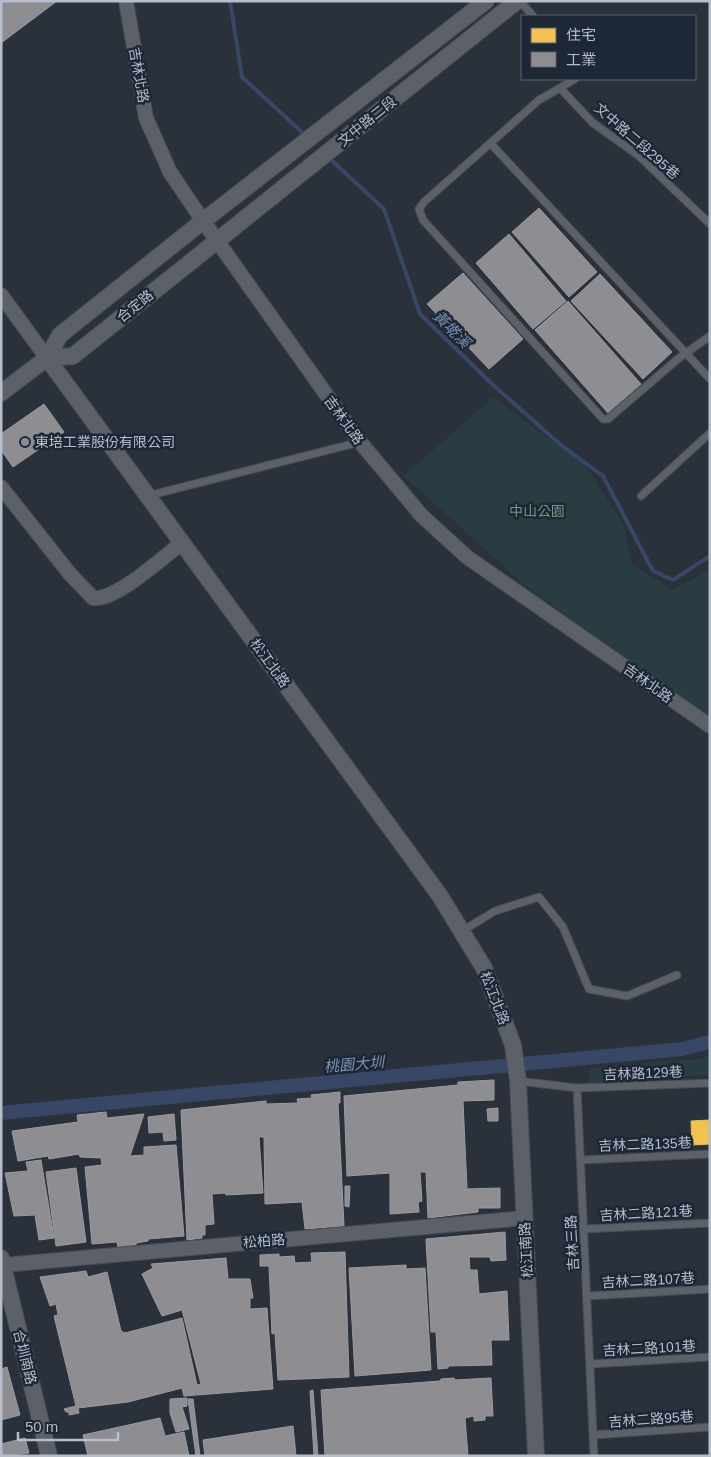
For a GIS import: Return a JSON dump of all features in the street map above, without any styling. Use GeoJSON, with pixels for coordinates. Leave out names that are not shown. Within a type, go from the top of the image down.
{"type":"FeatureCollection","features":[{"type":"Feature","properties":{"kind":"street","name":"吉林北路"},"geometry":{"type":"LineString","coordinates":[[126,1],[146,118],[170,172],[202,221],[218,240],[360,442],[422,516],[467,557],[710,726]]}},
{"type":"Feature","properties":{"kind":"street","name":"文中路二段"},"geometry":{"type":"LineString","coordinates":[[202,221],[486,1]]}},
{"type":"Feature","properties":{"kind":"street","name":"文中路二段"},"geometry":{"type":"LineString","coordinates":[[218,240],[518,1]]}},
{"type":"Feature","properties":{"kind":"street","name":"合定路"},"geometry":{"type":"LineString","coordinates":[[1,394],[48,358],[60,335],[202,221]]}},
{"type":"Feature","properties":{"kind":"street","name":"合定路"},"geometry":{"type":"LineString","coordinates":[[48,358],[73,356],[218,240]]}},
{"type":"Feature","properties":{"kind":"street","name":"松江北路"},"geometry":{"type":"LineString","coordinates":[[1,295],[440,896],[484,968],[513,1046]]}},
{"type":"Feature","properties":{"kind":"street"},"geometry":{"type":"LineString","coordinates":[[1,487],[70,574],[93,598],[100,599],[114,593],[182,542]]}},
{"type":"Feature","properties":{"kind":"street","name":"松江南路"},"geometry":{"type":"LineString","coordinates":[[513,1046],[518,1077],[536,1456]]}},
{"type":"Feature","properties":{"kind":"street","name":"松柏路"},"geometry":{"type":"LineString","coordinates":[[2,1261],[525,1218]]}},
{"type":"Feature","properties":{"kind":"street","name":"合圳南路"},"geometry":{"type":"LineString","coordinates":[[2,1261],[49,1456]]}},
{"type":"Feature","properties":{"kind":"lane"},"geometry":{"type":"LineString","coordinates":[[518,1],[532,15]]}},
{"type":"Feature","properties":{"kind":"lane"},"geometry":{"type":"LineString","coordinates":[[573,80],[540,100],[424,202],[419,209],[423,220],[598,415],[608,419],[686,353],[710,336]]}},
{"type":"Feature","properties":{"kind":"lane","name":"文中路二段295巷"},"geometry":{"type":"LineString","coordinates":[[560,88],[593,123],[639,156],[710,224]]}},
{"type":"Feature","properties":{"kind":"lane"},"geometry":{"type":"LineString","coordinates":[[491,144],[710,379]]}},
{"type":"Feature","properties":{"kind":"lane"},"geometry":{"type":"LineString","coordinates":[[641,496],[710,433]]}},
{"type":"Feature","properties":{"kind":"lane"},"geometry":{"type":"LineString","coordinates":[[147,496],[360,442]]}},
{"type":"Feature","properties":{"kind":"lane"},"geometry":{"type":"LineString","coordinates":[[462,931],[495,911],[540,897],[564,927],[590,989],[627,996],[676,975]]}},
{"type":"Feature","properties":{"kind":"lane"},"geometry":{"type":"LineString","coordinates":[[518,1077],[577,1088]]}},
{"type":"Feature","properties":{"kind":"lane","name":"吉林路129巷"},"geometry":{"type":"LineString","coordinates":[[577,1088],[710,1083]]}},
{"type":"Feature","properties":{"kind":"lane","name":"吉林三路"},"geometry":{"type":"LineString","coordinates":[[577,1088],[594,1456]]}},
{"type":"Feature","properties":{"kind":"lane","name":"吉林二路135巷"},"geometry":{"type":"LineString","coordinates":[[581,1160],[710,1154]]}},
{"type":"Feature","properties":{"kind":"lane","name":"吉林二路121巷"},"geometry":{"type":"LineString","coordinates":[[584,1229],[710,1223]]}},
{"type":"Feature","properties":{"kind":"lane","name":"吉林二路107巷"},"geometry":{"type":"LineString","coordinates":[[587,1296],[710,1289]]}},
{"type":"Feature","properties":{"kind":"lane","name":"吉林二路101巷"},"geometry":{"type":"LineString","coordinates":[[590,1364],[710,1358]]}},
{"type":"Feature","properties":{"kind":"lane","name":"吉林二路95巷"},"geometry":{"type":"LineString","coordinates":[[593,1435],[710,1427]]}},
{"type":"Feature","properties":{"kind":"green space","name":"中山公園"},"geometry":{"type":"Polygon","coordinates":[[[493,397],[586,466],[624,525],[632,565],[673,590],[710,569],[710,721],[522,583],[404,476],[493,397]]]}},
{"type":"Feature","properties":{"kind":"green space"},"geometry":{"type":"Polygon","coordinates":[[[710,1055],[710,1075],[590,1083],[589,1068],[700,1059],[710,1055]]]}},
{"type":"Feature","properties":{"kind":"building: 住宅"},"geometry":{"type":"Polygon","coordinates":[[[710,1120],[710,1144],[692,1145],[691,1121],[710,1120]]]}},
{"type":"Feature","properties":{"kind":"building: 工業"},"geometry":{"type":"Polygon","coordinates":[[[1,1],[57,1],[1,43],[1,1]]]}},
{"type":"Feature","properties":{"kind":"building: 工業"},"geometry":{"type":"Polygon","coordinates":[[[539,208],[597,272],[569,297],[512,232],[539,208]]]}},
{"type":"Feature","properties":{"kind":"building: 工業"},"geometry":{"type":"Polygon","coordinates":[[[509,234],[566,301],[533,329],[476,263],[509,234]]]}},
{"type":"Feature","properties":{"kind":"building: 工業"},"geometry":{"type":"Polygon","coordinates":[[[463,273],[523,339],[489,369],[427,304],[463,273]]]}},
{"type":"Feature","properties":{"kind":"building: 工業"},"geometry":{"type":"Polygon","coordinates":[[[600,274],[672,352],[643,379],[571,301],[600,274]]]}},
{"type":"Feature","properties":{"kind":"building: 工業"},"geometry":{"type":"Polygon","coordinates":[[[568,301],[641,384],[608,413],[535,330],[568,301]]]}},
{"type":"Feature","properties":{"kind":"building: 工業","name":"東培工業股份有限公司"},"geometry":{"type":"Polygon","coordinates":[[[44,404],[64,432],[13,467],[1,450],[1,434],[44,404]]]}},
{"type":"Feature","properties":{"kind":"building: 工業"},"geometry":{"type":"Polygon","coordinates":[[[494,1080],[494,1100],[463,1101],[467,1189],[500,1188],[500,1208],[478,1208],[478,1212],[428,1218],[426,1172],[420,1172],[422,1201],[418,1202],[419,1212],[390,1214],[390,1173],[347,1176],[344,1096],[458,1085],[458,1082],[494,1080]]]}},
{"type":"Feature","properties":{"kind":"building: 工業"},"geometry":{"type":"Polygon","coordinates":[[[340,1092],[340,1103],[338,1103],[344,1226],[305,1229],[302,1202],[265,1204],[264,1137],[259,1137],[263,1193],[212,1194],[214,1224],[205,1225],[205,1235],[202,1235],[202,1238],[187,1240],[181,1110],[266,1101],[266,1104],[298,1103],[297,1099],[312,1098],[311,1095],[340,1092]]]}},
{"type":"Feature","properties":{"kind":"building: 工業"},"geometry":{"type":"Polygon","coordinates":[[[498,1108],[498,1121],[488,1121],[487,1109],[498,1108]]]}},
{"type":"Feature","properties":{"kind":"building: 工業"},"geometry":{"type":"Polygon","coordinates":[[[106,1112],[107,1118],[144,1114],[130,1156],[144,1155],[144,1147],[176,1145],[184,1236],[148,1239],[148,1241],[136,1243],[136,1245],[118,1247],[117,1242],[92,1244],[85,1167],[102,1165],[101,1158],[80,1157],[79,1154],[49,1159],[48,1156],[18,1161],[12,1131],[78,1122],[77,1115],[106,1112]]]}},
{"type":"Feature","properties":{"kind":"building: 工業"},"geometry":{"type":"Polygon","coordinates":[[[174,1114],[176,1140],[164,1141],[163,1132],[149,1133],[148,1117],[174,1114]]]}},
{"type":"Feature","properties":{"kind":"building: 工業"},"geometry":{"type":"Polygon","coordinates":[[[41,1160],[54,1238],[39,1240],[35,1215],[14,1216],[5,1173],[28,1171],[26,1162],[41,1160]]]}},
{"type":"Feature","properties":{"kind":"building: 工業"},"geometry":{"type":"Polygon","coordinates":[[[76,1168],[86,1242],[56,1246],[46,1172],[76,1168]]]}},
{"type":"Feature","properties":{"kind":"building: 工業"},"geometry":{"type":"Polygon","coordinates":[[[345,1186],[350,1186],[349,1207],[345,1206],[345,1186]]]}},
{"type":"Feature","properties":{"kind":"building: 工業"},"geometry":{"type":"Polygon","coordinates":[[[505,1232],[506,1260],[491,1261],[490,1257],[469,1257],[470,1270],[477,1270],[479,1294],[507,1291],[509,1340],[491,1340],[492,1365],[448,1366],[448,1368],[438,1369],[436,1332],[431,1332],[426,1239],[505,1232]]]}},
{"type":"Feature","properties":{"kind":"building: 工業"},"geometry":{"type":"Polygon","coordinates":[[[345,1252],[349,1377],[278,1380],[275,1333],[272,1334],[269,1266],[260,1266],[260,1255],[279,1254],[279,1257],[294,1256],[295,1263],[312,1262],[311,1253],[345,1252]]]}},
{"type":"Feature","properties":{"kind":"building: 工業"},"geometry":{"type":"Polygon","coordinates":[[[226,1258],[228,1279],[250,1279],[253,1298],[250,1298],[250,1309],[267,1308],[273,1389],[184,1396],[182,1388],[128,1402],[78,1408],[79,1413],[69,1415],[69,1412],[66,1412],[64,1409],[76,1406],[54,1316],[58,1315],[56,1304],[50,1306],[40,1277],[86,1271],[88,1277],[107,1272],[121,1331],[125,1333],[182,1318],[197,1385],[201,1384],[182,1310],[162,1316],[142,1274],[153,1268],[151,1264],[226,1258]]]}},
{"type":"Feature","properties":{"kind":"building: 工業"},"geometry":{"type":"Polygon","coordinates":[[[406,1265],[406,1269],[425,1268],[431,1370],[355,1376],[349,1268],[406,1265]]]}},
{"type":"Feature","properties":{"kind":"building: 工業"},"geometry":{"type":"Polygon","coordinates":[[[7,1367],[20,1415],[1,1420],[1,1369],[7,1367]]]}},
{"type":"Feature","properties":{"kind":"building: 工業"},"geometry":{"type":"Polygon","coordinates":[[[454,1378],[455,1380],[491,1378],[493,1416],[485,1416],[485,1420],[474,1421],[474,1416],[465,1418],[468,1456],[325,1456],[321,1390],[440,1381],[441,1379],[454,1378]]]}},
{"type":"Feature","properties":{"kind":"building: 工業"},"geometry":{"type":"Polygon","coordinates":[[[313,1390],[318,1456],[314,1456],[310,1391],[313,1390]]]}},
{"type":"Feature","properties":{"kind":"building: 工業"},"geometry":{"type":"Polygon","coordinates":[[[187,1398],[187,1406],[182,1407],[189,1429],[176,1432],[170,1413],[170,1399],[187,1398]]]}},
{"type":"Feature","properties":{"kind":"building: 工業"},"geometry":{"type":"Polygon","coordinates":[[[188,1399],[193,1399],[200,1456],[196,1456],[188,1399]]]}},
{"type":"Feature","properties":{"kind":"building: 工業"},"geometry":{"type":"Polygon","coordinates":[[[160,1418],[165,1436],[184,1432],[189,1456],[88,1456],[83,1435],[160,1418]]]}},
{"type":"Feature","properties":{"kind":"building: 工業"},"geometry":{"type":"Polygon","coordinates":[[[293,1426],[296,1456],[205,1456],[203,1440],[293,1426]]]}},
{"type":"Feature","properties":{"kind":"building: 工業"},"geometry":{"type":"Polygon","coordinates":[[[25,1438],[29,1453],[1,1456],[1,1444],[25,1438]]]}},
{"type":"Feature","properties":{"kind":"waterway","name":"黃墘溪"},"geometry":{"type":"LineString","coordinates":[[230,1],[242,77],[305,135]]}},
{"type":"Feature","properties":{"kind":"waterway","name":"黃墘溪"},"geometry":{"type":"LineString","coordinates":[[328,157],[384,209],[420,314],[492,384],[562,446],[603,476],[653,571],[673,580],[710,556]]}},
{"type":"Feature","properties":{"kind":"waterway","name":"桃園大圳"},"geometry":{"type":"LineString","coordinates":[[1,1113],[682,1049],[710,1042]]}},
{"type":"Feature","properties":{"kind":"place","name":"東培工業股份有限公司"},"geometry":{"type":"Point","coordinates":[25,442]}}]}
